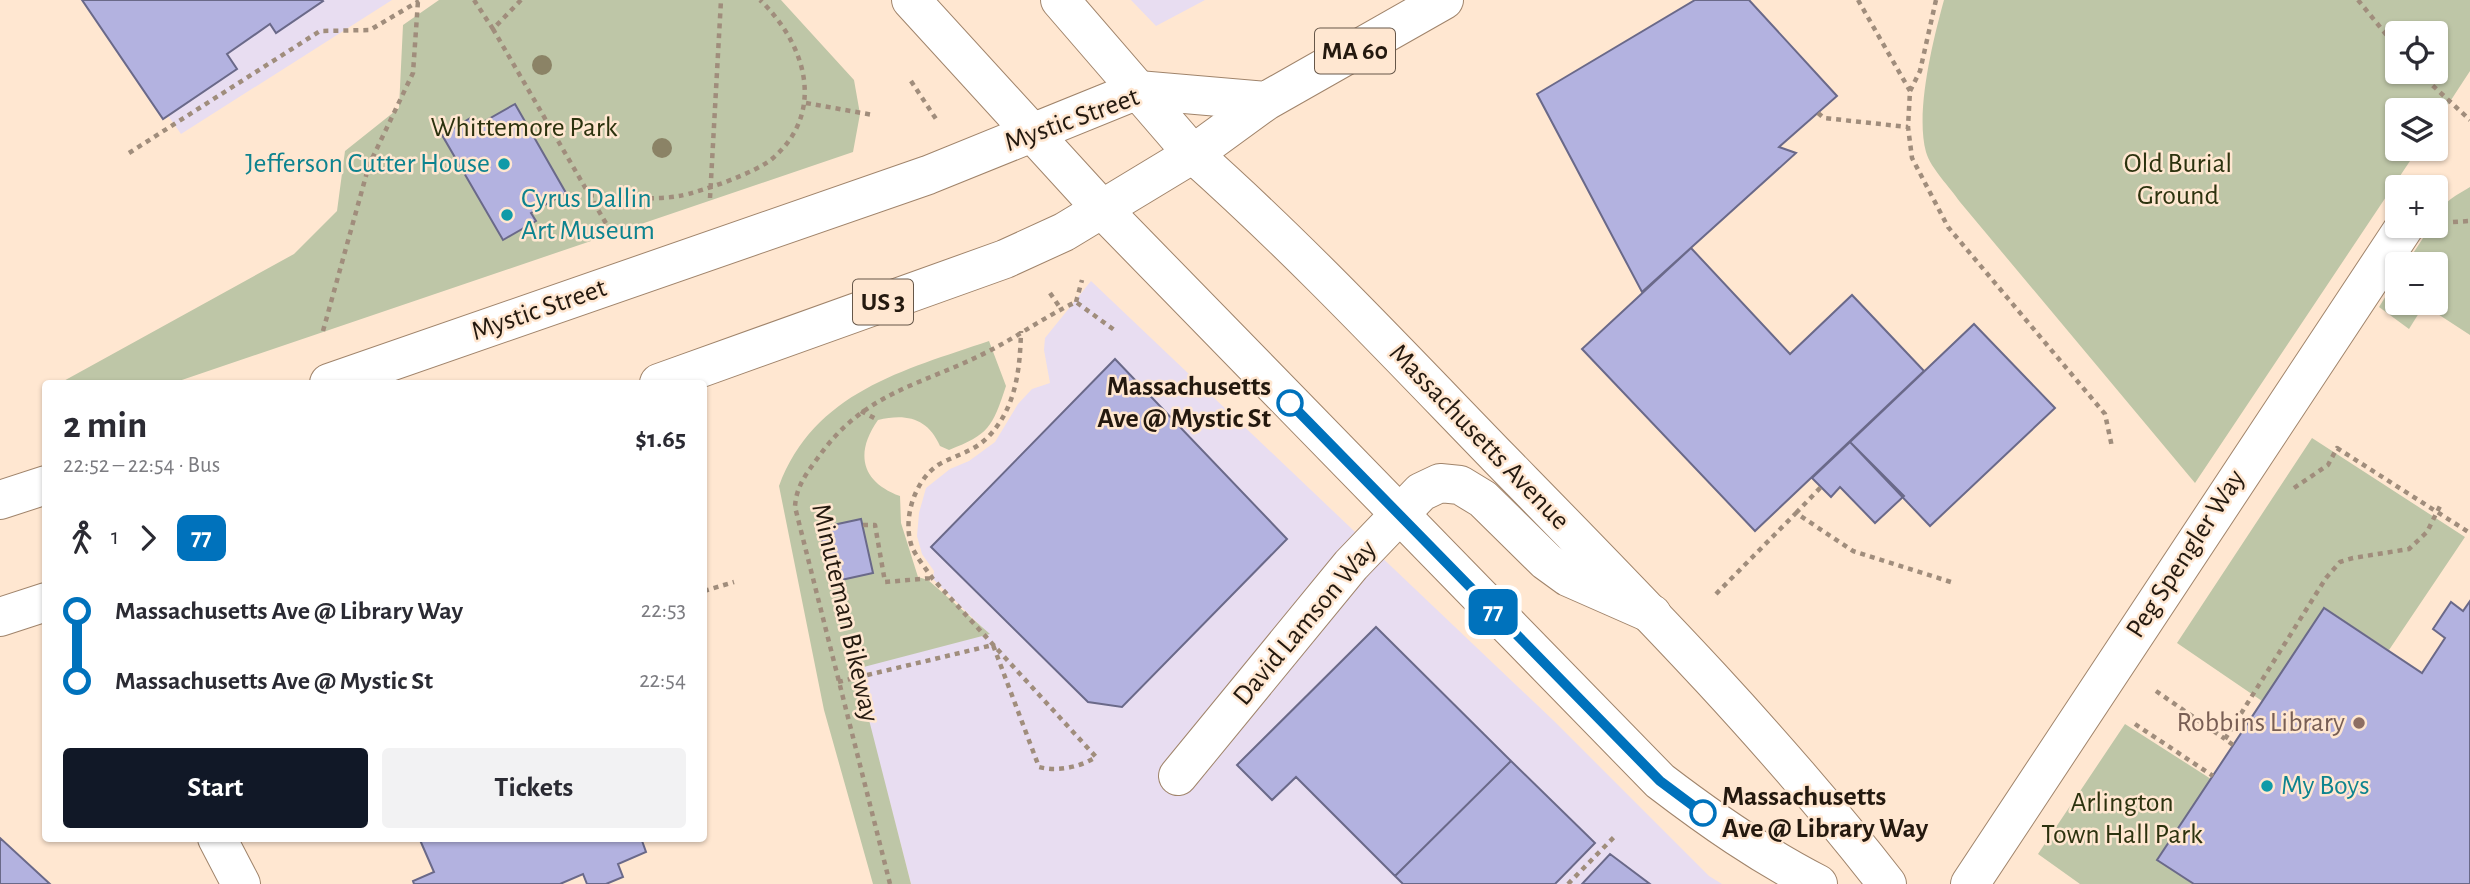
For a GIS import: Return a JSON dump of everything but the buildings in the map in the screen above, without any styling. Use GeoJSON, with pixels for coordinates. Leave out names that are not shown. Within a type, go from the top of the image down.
{"type":"FeatureCollection","features":[{"type":"Feature","properties":{"kind":"main road"},"geometry":{"type":"LineString","coordinates":[[911,0],[1102,209],[1660,781],[1724,830],[1776,863],[1818,884]]}},
{"type":"Feature","properties":{"kind":"main road","name":"Massachusetts Avenue"},"geometry":{"type":"LineString","coordinates":[[1060,0],[1193,154],[1268,221],[1652,614],[1774,747],[1887,884]]}},
{"type":"Feature","properties":{"kind":"main road","name":"MA 60"},"geometry":{"type":"LineString","coordinates":[[1193,154],[1266,101],[1444,0]]}},
{"type":"Feature","properties":{"kind":"main road","name":"Mystic Street"},"geometry":{"type":"LineString","coordinates":[[338,380],[928,175],[1138,90],[1266,101]]}},
{"type":"Feature","properties":{"kind":"main road","name":"US 3"},"geometry":{"type":"LineString","coordinates":[[667,380],[1005,258],[1064,232],[1193,154]]}},
{"type":"Feature","properties":{"kind":"main road","name":"Peg Spengler Way"},"geometry":{"type":"LineString","coordinates":[[1970,884],[2238,474],[2397,238]]}},
{"type":"Feature","properties":{"kind":"main road","name":"David Lamson Way"},"geometry":{"type":"LineString","coordinates":[[1178,776],[1351,565],[1421,492],[1440,483],[1460,485],[1483,499],[1546,561],[1568,577],[1652,614]]}},
{"type":"Feature","properties":{"kind":"main road"},"geometry":{"type":"LineString","coordinates":[[0,500],[42,489]]}},
{"type":"Feature","properties":{"kind":"main road"},"geometry":{"type":"LineString","coordinates":[[0,617],[42,603]]}},
{"type":"Feature","properties":{"kind":"main road"},"geometry":{"type":"LineString","coordinates":[[219,842],[241,884]]}},
{"type":"Feature","properties":{"kind":"path"},"geometry":{"type":"LineString","coordinates":[[474,0],[617,242]]}},
{"type":"Feature","properties":{"kind":"path"},"geometry":{"type":"LineString","coordinates":[[493,29],[521,0]]}},
{"type":"Feature","properties":{"kind":"path"},"geometry":{"type":"LineString","coordinates":[[710,209],[721,0]]}},
{"type":"Feature","properties":{"kind":"path"},"geometry":{"type":"LineString","coordinates":[[589,195],[678,196],[711,188],[771,160],[786,144],[806,103],[801,59],[780,19],[760,0]]}},
{"type":"Feature","properties":{"kind":"path"},"geometry":{"type":"LineString","coordinates":[[1858,0],[1910,91]]}},
{"type":"Feature","properties":{"kind":"path"},"geometry":{"type":"LineString","coordinates":[[1936,0],[1920,71],[1910,91],[1908,127],[1912,158],[1948,227],[2105,414],[2112,447]]}},
{"type":"Feature","properties":{"kind":"path"},"geometry":{"type":"LineString","coordinates":[[2358,0],[2385,33]]}},
{"type":"Feature","properties":{"kind":"path"},"geometry":{"type":"LineString","coordinates":[[129,153],[320,31],[370,30],[419,1]]}},
{"type":"Feature","properties":{"kind":"path"},"geometry":{"type":"LineString","coordinates":[[322,335],[369,165],[413,73],[419,1]]}},
{"type":"Feature","properties":{"kind":"path"},"geometry":{"type":"LineString","coordinates":[[2431,84],[2470,120]]}},
{"type":"Feature","properties":{"kind":"path"},"geometry":{"type":"LineString","coordinates":[[806,103],[873,115]]}},
{"type":"Feature","properties":{"kind":"path"},"geometry":{"type":"LineString","coordinates":[[1818,113],[1824,118],[1908,127]]}},
{"type":"Feature","properties":{"kind":"path","name":"Minuteman Bikeway"},"geometry":{"type":"LineString","coordinates":[[890,884],[795,499],[801,482],[831,438],[860,411],[991,350],[1076,302],[1117,332]]}},
{"type":"Feature","properties":{"kind":"path"},"geometry":{"type":"LineString","coordinates":[[993,645],[1039,767],[1052,771],[1087,763],[1096,757],[933,579],[912,547],[909,533],[915,493],[940,464],[976,447],[989,436],[1009,408],[1017,383],[1021,331]]}},
{"type":"Feature","properties":{"kind":"path"},"geometry":{"type":"LineString","coordinates":[[860,411],[878,420]]}},
{"type":"Feature","properties":{"kind":"path"},"geometry":{"type":"LineString","coordinates":[[2238,474],[2268,489],[2283,492],[2300,486],[2328,465],[2337,448],[2470,533]]}},
{"type":"Feature","properties":{"kind":"path"},"geometry":{"type":"LineString","coordinates":[[1716,594],[1821,487]]}},
{"type":"Feature","properties":{"kind":"path"},"geometry":{"type":"LineString","coordinates":[[2225,738],[2316,594],[2340,562],[2409,549],[2427,532],[2440,506]]}},
{"type":"Feature","properties":{"kind":"path"},"geometry":{"type":"LineString","coordinates":[[1796,513],[1853,551],[1954,583]]}},
{"type":"Feature","properties":{"kind":"path"},"geometry":{"type":"LineString","coordinates":[[863,525],[874,525],[885,582],[933,579]]}},
{"type":"Feature","properties":{"kind":"path"},"geometry":{"type":"LineString","coordinates":[[707,590],[734,582]]}},
{"type":"Feature","properties":{"kind":"path"},"geometry":{"type":"LineString","coordinates":[[838,682],[993,645]]}},
{"type":"Feature","properties":{"kind":"path"},"geometry":{"type":"LineString","coordinates":[[2147,684],[2233,745]]}},
{"type":"Feature","properties":{"kind":"path"},"geometry":{"type":"LineString","coordinates":[[2125,718],[2213,776]]}},
{"type":"Feature","properties":{"kind":"path"},"geometry":{"type":"LineString","coordinates":[[1568,884],[1615,835]]}},
{"type":"Feature","properties":{"kind":"shaded area"},"geometry":{"type":"Polygon","coordinates":[[[168,0],[392,0],[181,134],[114,39],[168,0]]]}},
{"type":"Feature","properties":{"kind":"shaded area"},"geometry":{"type":"Polygon","coordinates":[[[1131,0],[1205,0],[1156,26],[1131,0]]]}},
{"type":"Feature","properties":{"kind":"shaded area"},"geometry":{"type":"Polygon","coordinates":[[[1091,281],[1554,721],[1709,876],[1722,884],[911,884],[855,668],[989,634],[933,579],[934,571],[922,554],[917,536],[919,513],[926,488],[950,469],[969,461],[995,442],[1018,404],[1032,389],[1050,383],[1044,350],[1045,338],[1091,281]]]}},
{"type":"Feature","properties":{"kind":"green space","name":"Whittemore Park"},"geometry":{"type":"Polygon","coordinates":[[[439,0],[781,0],[854,80],[860,114],[853,152],[182,380],[65,380],[294,254],[337,211],[345,151],[399,108],[403,25],[439,0]]]}},
{"type":"Feature","properties":{"kind":"green space","name":"Old Burial Ground"},"geometry":{"type":"Polygon","coordinates":[[[1944,0],[2470,0],[2470,71],[2448,105],[2448,98],[2385,98],[2385,161],[2410,161],[2401,175],[2385,175],[2385,198],[2195,483],[1932,165],[1923,136],[1924,97],[1944,0]]]}},
{"type":"Feature","properties":{"kind":"green space"},"geometry":{"type":"Polygon","coordinates":[[[2470,187],[2470,335],[2439,315],[2448,315],[2448,252],[2414,252],[2423,238],[2448,238],[2448,202],[2470,187]]]}},
{"type":"Feature","properties":{"kind":"green space"},"geometry":{"type":"Polygon","coordinates":[[[2385,297],[2385,311],[2379,307],[2385,297]]]}},
{"type":"Feature","properties":{"kind":"green space"},"geometry":{"type":"Polygon","coordinates":[[[2390,315],[2418,315],[2409,329],[2390,315]]]}},
{"type":"Feature","properties":{"kind":"green space"},"geometry":{"type":"Polygon","coordinates":[[[989,341],[1006,386],[997,411],[981,434],[949,450],[940,446],[929,429],[922,424],[898,417],[878,420],[866,444],[864,455],[870,475],[887,490],[900,496],[901,523],[918,577],[928,580],[990,634],[856,669],[911,884],[873,884],[824,710],[779,486],[795,454],[815,428],[838,406],[894,375],[989,341]]]}},
{"type":"Feature","properties":{"kind":"green space"},"geometry":{"type":"Polygon","coordinates":[[[2312,438],[2465,537],[2389,650],[2324,608],[2262,701],[2177,643],[2312,438]]]}},
{"type":"Feature","properties":{"kind":"green space","name":"Arlington Town Hall Park"},"geometry":{"type":"Polygon","coordinates":[[[2125,724],[2211,779],[2157,859],[2194,884],[2080,884],[2038,854],[2125,724]]]}},
{"type":"Feature","properties":{"kind":"bus line","name":"77"},"geometry":{"type":"LineString","coordinates":[[1290,403],[1660,781],[1703,813]]}},
{"type":"Feature","properties":{"kind":"place","name":"Jefferson Cutter House"},"geometry":{"type":"Point","coordinates":[504,164]}},
{"type":"Feature","properties":{"kind":"place","name":"Cyrus Dallin Art Museum"},"geometry":{"type":"Point","coordinates":[507,215]}},
{"type":"Feature","properties":{"kind":"place","name":"Massachusetts Ave @ Mystic St"},"geometry":{"type":"Point","coordinates":[1290,403]}},
{"type":"Feature","properties":{"kind":"place","name":"Robbins Library"},"geometry":{"type":"Point","coordinates":[2359,723]}},
{"type":"Feature","properties":{"kind":"place","name":"My Boys"},"geometry":{"type":"Point","coordinates":[2267,786]}},
{"type":"Feature","properties":{"kind":"place","name":"Massachusetts Ave @ Library Way"},"geometry":{"type":"Point","coordinates":[1703,813]}}]}
